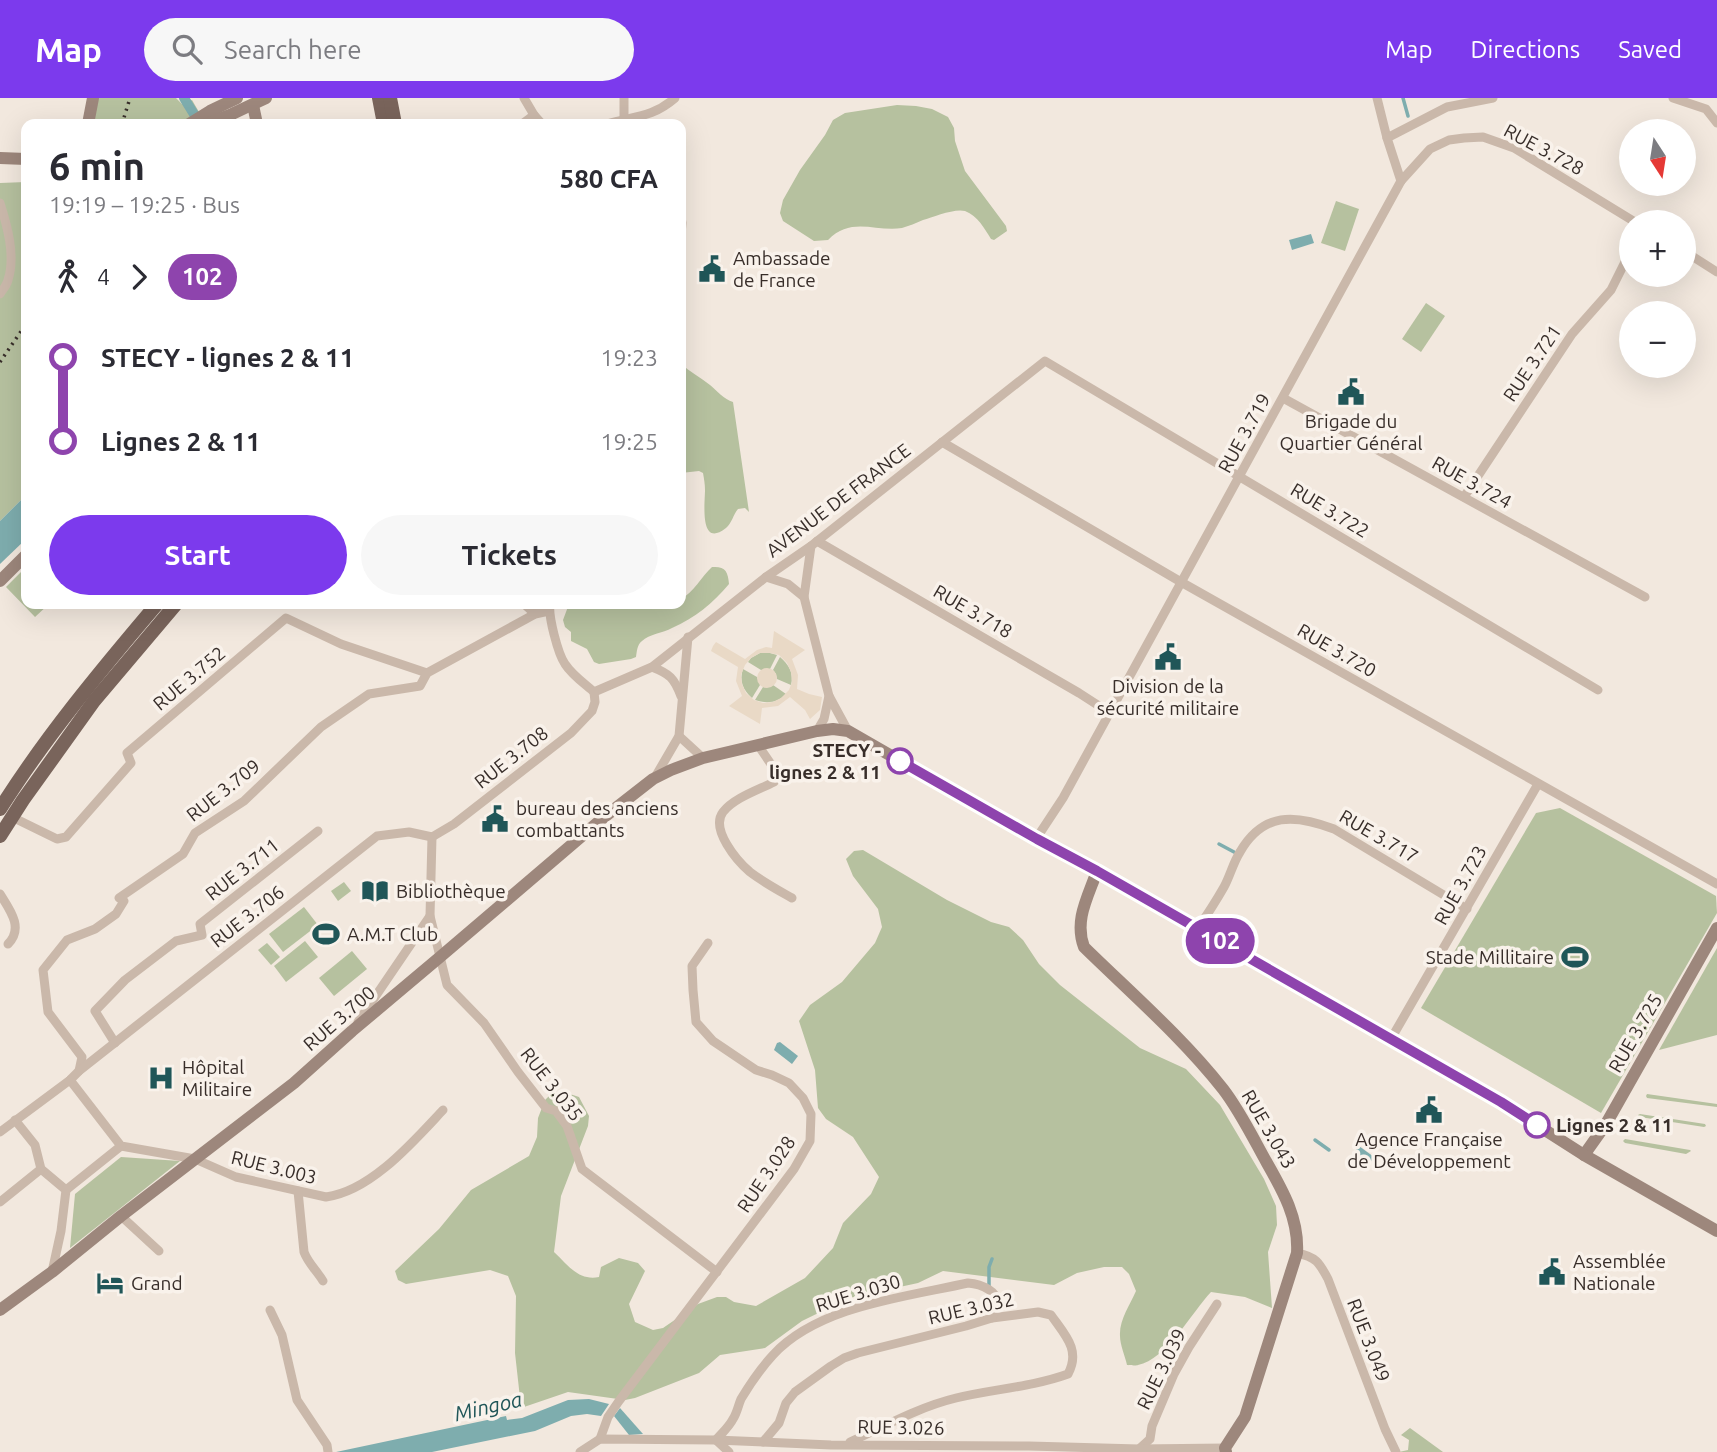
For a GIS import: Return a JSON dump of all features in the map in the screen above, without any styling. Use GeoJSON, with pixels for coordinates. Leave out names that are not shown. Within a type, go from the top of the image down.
{"type":"FeatureCollection","features":[{"type":"Feature","properties":{"kind":"main road"},"geometry":{"type":"LineString","coordinates":[[89,119],[93,98]]}},
{"type":"Feature","properties":{"kind":"main road"},"geometry":{"type":"LineString","coordinates":[[196,119],[237,98]]}},
{"type":"Feature","properties":{"kind":"main road"},"geometry":{"type":"LineString","coordinates":[[218,119],[266,98]]}},
{"type":"Feature","properties":{"kind":"main road"},"geometry":{"type":"LineString","coordinates":[[399,98],[403,119]]}},
{"type":"Feature","properties":{"kind":"main road"},"geometry":{"type":"LineString","coordinates":[[253,104],[256,119]]}},
{"type":"Feature","properties":{"kind":"main road"},"geometry":{"type":"LineString","coordinates":[[0,158],[21,159]]}},
{"type":"Feature","properties":{"kind":"main road"},"geometry":{"type":"LineString","coordinates":[[0,581],[21,560]]}},
{"type":"Feature","properties":{"kind":"main road"},"geometry":{"type":"LineString","coordinates":[[0,836],[6,813],[43,746],[83,691],[153,609]]}},
{"type":"Feature","properties":{"kind":"main road"},"geometry":{"type":"LineString","coordinates":[[6,813],[23,800],[94,701],[172,609]]}},
{"type":"Feature","properties":{"kind":"main road"},"geometry":{"type":"LineString","coordinates":[[703,758],[817,731],[833,729],[848,732],[1198,928],[1501,1102],[1584,1155],[1717,1231]]}},
{"type":"Feature","properties":{"kind":"main road","name":"RUE 3.700"},"geometry":{"type":"LineString","coordinates":[[0,1310],[294,1083],[352,1031],[653,779],[703,758]]}},
{"type":"Feature","properties":{"kind":"main road","name":"RUE 3.043"},"geometry":{"type":"LineString","coordinates":[[1097,871],[1079,922],[1079,935],[1084,947],[1188,1048],[1224,1090],[1279,1183],[1291,1210],[1298,1238],[1297,1253],[1245,1417],[1225,1450]]}},
{"type":"Feature","properties":{"kind":"main road","name":"RUE 3.725"},"geometry":{"type":"LineString","coordinates":[[1584,1155],[1606,1124],[1717,928]]}},
{"type":"Feature","properties":{"kind":"street"},"geometry":{"type":"LineString","coordinates":[[524,98],[538,119]]}},
{"type":"Feature","properties":{"kind":"street"},"geometry":{"type":"LineString","coordinates":[[624,98],[624,119],[653,113],[675,98]]}},
{"type":"Feature","properties":{"kind":"street"},"geometry":{"type":"LineString","coordinates":[[1377,98],[1401,181]]}},
{"type":"Feature","properties":{"kind":"street"},"geometry":{"type":"LineString","coordinates":[[1387,138],[1447,107],[1493,98]]}},
{"type":"Feature","properties":{"kind":"street"},"geometry":{"type":"LineString","coordinates":[[1674,98],[1706,109],[1717,123]]}},
{"type":"Feature","properties":{"kind":"street"},"geometry":{"type":"LineString","coordinates":[[529,119],[534,115]]}},
{"type":"Feature","properties":{"kind":"street","name":"RUE 3.728"},"geometry":{"type":"LineString","coordinates":[[1401,181],[1430,149],[1449,140],[1483,137],[1514,148],[1619,212]]}},
{"type":"Feature","properties":{"kind":"street","name":"RUE 3.719"},"geometry":{"type":"LineString","coordinates":[[1037,839],[1063,798],[1401,181]]}},
{"type":"Feature","properties":{"kind":"street"},"geometry":{"type":"LineString","coordinates":[[0,203],[11,265],[8,282],[0,294]]}},
{"type":"Feature","properties":{"kind":"street"},"geometry":{"type":"LineString","coordinates":[[1696,259],[1717,272]]}},
{"type":"Feature","properties":{"kind":"street","name":"RUE 3.721"},"geometry":{"type":"LineString","coordinates":[[1464,497],[1572,334],[1611,290],[1619,274]]}},
{"type":"Feature","properties":{"kind":"street","name":"AVENUE DE FRANCE"},"geometry":{"type":"LineString","coordinates":[[594,692],[652,667],[1045,361]]}},
{"type":"Feature","properties":{"kind":"street","name":"RUE 3.722"},"geometry":{"type":"LineString","coordinates":[[1045,361],[1598,690]]}},
{"type":"Feature","properties":{"kind":"street","name":"RUE 3.724"},"geometry":{"type":"LineString","coordinates":[[1283,398],[1645,597]]}},
{"type":"Feature","properties":{"kind":"street","name":"RUE 3.720"},"geometry":{"type":"LineString","coordinates":[[942,442],[1181,582],[1717,884]]}},
{"type":"Feature","properties":{"kind":"street"},"geometry":{"type":"LineString","coordinates":[[814,543],[804,597],[828,696],[848,732]]}},
{"type":"Feature","properties":{"kind":"street","name":"RUE 3.718"},"geometry":{"type":"LineString","coordinates":[[814,543],[1110,713]]}},
{"type":"Feature","properties":{"kind":"street"},"geometry":{"type":"LineString","coordinates":[[766,577],[788,584],[804,597]]}},
{"type":"Feature","properties":{"kind":"street"},"geometry":{"type":"LineString","coordinates":[[530,609],[535,614]]}},
{"type":"Feature","properties":{"kind":"street","name":"RUE 3.709"},"geometry":{"type":"LineString","coordinates":[[79,1071],[82,1057],[48,1012],[43,970],[67,940],[95,929],[116,914],[124,901],[119,898],[183,854],[195,833],[244,801],[321,727],[369,694],[420,686],[427,673],[547,609]]}},
{"type":"Feature","properties":{"kind":"street"},"geometry":{"type":"LineString","coordinates":[[549,609],[564,664],[594,692]]}},
{"type":"Feature","properties":{"kind":"street","name":"RUE 3.752"},"geometry":{"type":"LineString","coordinates":[[6,813],[57,839],[66,837],[131,763],[127,753],[286,618],[341,644],[427,673]]}},
{"type":"Feature","properties":{"kind":"street"},"geometry":{"type":"LineString","coordinates":[[653,779],[679,736],[688,637]]}},
{"type":"Feature","properties":{"kind":"street"},"geometry":{"type":"LineString","coordinates":[[652,667],[672,677],[682,698]]}},
{"type":"Feature","properties":{"kind":"street","name":"RUE 3.708"},"geometry":{"type":"LineString","coordinates":[[432,837],[454,824],[570,733],[592,711],[594,692]]}},
{"type":"Feature","properties":{"kind":"street"},"geometry":{"type":"LineString","coordinates":[[817,731],[824,719],[828,696]]}},
{"type":"Feature","properties":{"kind":"street"},"geometry":{"type":"LineString","coordinates":[[679,736],[703,758]]}},
{"type":"Feature","properties":{"kind":"street"},"geometry":{"type":"LineString","coordinates":[[758,745],[777,773],[777,778],[727,807],[720,816],[719,825],[722,836],[741,863],[792,898]]}},
{"type":"Feature","properties":{"kind":"street","name":"RUE 3.723"},"geometry":{"type":"LineString","coordinates":[[1391,1039],[1538,784]]}},
{"type":"Feature","properties":{"kind":"street","name":"RUE 3.717"},"geometry":{"type":"LineString","coordinates":[[1198,928],[1215,903],[1239,853],[1255,831],[1270,822],[1295,819],[1314,821],[1334,829],[1467,909]]}},
{"type":"Feature","properties":{"kind":"street","name":"RUE 3.711"},"geometry":{"type":"LineString","coordinates":[[115,1043],[95,1011],[125,981],[176,941],[202,935],[200,924],[318,831]]}},
{"type":"Feature","properties":{"kind":"street","name":"RUE 3.706"},"geometry":{"type":"LineString","coordinates":[[0,1132],[70,1080],[377,836],[409,832],[432,837]]}},
{"type":"Feature","properties":{"kind":"street"},"geometry":{"type":"LineString","coordinates":[[432,837],[430,916],[440,957]]}},
{"type":"Feature","properties":{"kind":"street"},"geometry":{"type":"LineString","coordinates":[[0,894],[8,906],[16,929],[14,938],[8,944]]}},
{"type":"Feature","properties":{"kind":"street"},"geometry":{"type":"LineString","coordinates":[[352,1031],[430,916]]}},
{"type":"Feature","properties":{"kind":"street","name":"RUE 3.028"},"geometry":{"type":"LineString","coordinates":[[600,1439],[608,1417],[619,1401],[794,1169],[810,1141],[811,1114],[803,1098],[789,1083],[756,1070],[713,1041],[696,1022],[692,966],[708,943]]}},
{"type":"Feature","properties":{"kind":"street","name":"RUE 3.035"},"geometry":{"type":"LineString","coordinates":[[440,957],[447,985],[484,1023],[546,1108],[556,1111],[567,1126],[582,1169],[717,1272]]}},
{"type":"Feature","properties":{"kind":"street"},"geometry":{"type":"LineString","coordinates":[[52,1272],[66,1190],[121,1146],[70,1080]]}},
{"type":"Feature","properties":{"kind":"street","name":"RUE 3.003"},"geometry":{"type":"LineString","coordinates":[[121,1146],[195,1159],[236,1177],[326,1197],[337,1196],[374,1176],[443,1110]]}},
{"type":"Feature","properties":{"kind":"street"},"geometry":{"type":"LineString","coordinates":[[15,1121],[35,1145],[41,1169],[66,1190]]}},
{"type":"Feature","properties":{"kind":"street"},"geometry":{"type":"LineString","coordinates":[[0,1202],[41,1169]]}},
{"type":"Feature","properties":{"kind":"street"},"geometry":{"type":"LineString","coordinates":[[298,1191],[304,1252],[323,1281]]}},
{"type":"Feature","properties":{"kind":"street"},"geometry":{"type":"LineString","coordinates":[[121,1216],[159,1251]]}},
{"type":"Feature","properties":{"kind":"street","name":"RUE 3.049"},"geometry":{"type":"LineString","coordinates":[[1297,1253],[1311,1256],[1320,1264],[1328,1279],[1372,1396],[1400,1451]]}},
{"type":"Feature","properties":{"kind":"street","name":"RUE 3.030"},"geometry":{"type":"LineString","coordinates":[[716,1440],[733,1420],[745,1393],[773,1354],[813,1325],[856,1308],[968,1283],[987,1288],[996,1298],[998,1306],[992,1318]]}},
{"type":"Feature","properties":{"kind":"street","name":"RUE 3.039"},"geometry":{"type":"LineString","coordinates":[[1139,1449],[1150,1438],[1174,1374],[1217,1304]]}},
{"type":"Feature","properties":{"kind":"street"},"geometry":{"type":"LineString","coordinates":[[270,1310],[282,1335],[297,1400],[328,1448]]}},
{"type":"Feature","properties":{"kind":"street","name":"RUE 3.032"},"geometry":{"type":"LineString","coordinates":[[763,1442],[779,1423],[786,1403],[795,1392],[831,1366],[858,1353],[992,1318],[1038,1312],[1051,1315],[1068,1339],[1074,1353],[1073,1366],[1068,1374],[1048,1381],[953,1399],[920,1409],[845,1444]]}},
{"type":"Feature","properties":{"kind":"street"},"geometry":{"type":"LineString","coordinates":[[580,1452],[600,1439]]}},
{"type":"Feature","properties":{"kind":"street","name":"RUE 3.026"},"geometry":{"type":"LineString","coordinates":[[600,1439],[716,1440],[834,1448],[845,1444],[1225,1450]]}},
{"type":"Feature","properties":{"kind":"street"},"geometry":{"type":"LineString","coordinates":[[716,1440],[729,1452]]}},
{"type":"Feature","properties":{"kind":"green space"},"geometry":{"type":"Polygon","coordinates":[[[92,98],[176,98],[182,104],[192,100],[203,119],[88,119],[92,98]]]}},
{"type":"Feature","properties":{"kind":"green space"},"geometry":{"type":"Polygon","coordinates":[[[897,105],[932,109],[948,117],[954,128],[955,141],[965,171],[1007,231],[994,240],[991,239],[977,219],[961,210],[902,228],[854,227],[837,233],[828,240],[814,241],[783,221],[780,213],[783,200],[833,120],[845,113],[897,105]]]}},
{"type":"Feature","properties":{"kind":"green space"},"geometry":{"type":"Polygon","coordinates":[[[21,182],[21,500],[0,521],[0,183],[21,182]]]}},
{"type":"Feature","properties":{"kind":"green space"},"geometry":{"type":"Polygon","coordinates":[[[1336,201],[1359,209],[1345,251],[1321,243],[1336,201]]]}},
{"type":"Feature","properties":{"kind":"green space"},"geometry":{"type":"Polygon","coordinates":[[[1426,303],[1445,316],[1421,352],[1402,339],[1426,303]]]}},
{"type":"Feature","properties":{"kind":"green space"},"geometry":{"type":"Polygon","coordinates":[[[686,368],[733,402],[749,512],[745,508],[738,509],[726,528],[711,533],[705,522],[705,488],[703,473],[686,472],[686,368]]]}},
{"type":"Feature","properties":{"kind":"green space"},"geometry":{"type":"Polygon","coordinates":[[[712,567],[725,570],[729,584],[710,604],[680,624],[645,639],[638,646],[636,657],[631,659],[599,664],[594,662],[587,649],[571,641],[571,632],[565,627],[563,620],[567,609],[686,609],[686,595],[712,567]]]}},
{"type":"Feature","properties":{"kind":"green space"},"geometry":{"type":"Polygon","coordinates":[[[21,572],[21,603],[6,587],[21,572]]]}},
{"type":"Feature","properties":{"kind":"green space"},"geometry":{"type":"Polygon","coordinates":[[[27,609],[44,609],[35,617],[27,609]]]}},
{"type":"Feature","properties":{"kind":"green space"},"geometry":{"type":"Polygon","coordinates":[[[760,653],[777,655],[770,669],[761,670],[748,662],[760,653]]]}},
{"type":"Feature","properties":{"kind":"green space"},"geometry":{"type":"Polygon","coordinates":[[[780,657],[790,670],[791,685],[777,679],[773,670],[780,657]]]}},
{"type":"Feature","properties":{"kind":"green space"},"geometry":{"type":"Polygon","coordinates":[[[743,669],[757,677],[760,685],[752,698],[743,685],[743,669]]]}},
{"type":"Feature","properties":{"kind":"green space"},"geometry":{"type":"Polygon","coordinates":[[[773,685],[786,694],[772,702],[755,700],[763,687],[773,685]]]}},
{"type":"Feature","properties":{"kind":"green space"},"geometry":{"type":"Polygon","coordinates":[[[1560,808],[1716,896],[1717,913],[1601,1113],[1421,1008],[1536,813],[1560,808]]]}},
{"type":"Feature","properties":{"kind":"green space"},"geometry":{"type":"Polygon","coordinates":[[[863,850],[947,900],[991,922],[1009,927],[1060,985],[1140,1048],[1186,1069],[1220,1105],[1264,1179],[1276,1206],[1277,1225],[1268,1252],[1272,1308],[1245,1297],[1211,1292],[1159,1354],[1137,1365],[1127,1365],[1120,1330],[1136,1291],[1129,1274],[1122,1267],[1104,1267],[1077,1273],[1054,1285],[943,1271],[918,1283],[849,1298],[802,1321],[765,1348],[720,1355],[699,1373],[635,1398],[625,1400],[568,1392],[524,1407],[520,1398],[515,1353],[516,1296],[508,1276],[490,1270],[406,1284],[398,1280],[395,1271],[439,1229],[471,1190],[529,1156],[537,1137],[538,1118],[545,1100],[552,1093],[561,1091],[579,1097],[589,1116],[588,1126],[561,1196],[554,1252],[574,1271],[592,1278],[599,1277],[601,1267],[619,1258],[638,1263],[645,1271],[629,1304],[635,1322],[653,1330],[663,1328],[698,1304],[717,1297],[756,1306],[805,1278],[833,1248],[843,1223],[871,1194],[879,1177],[853,1137],[826,1119],[818,1108],[815,1070],[799,1021],[810,1005],[842,982],[875,943],[882,927],[878,909],[853,876],[846,859],[854,851],[863,850]]]}},
{"type":"Feature","properties":{"kind":"green space"},"geometry":{"type":"Polygon","coordinates":[[[344,882],[351,891],[338,901],[331,891],[344,882]]]}},
{"type":"Feature","properties":{"kind":"green space"},"geometry":{"type":"Polygon","coordinates":[[[304,907],[318,925],[283,952],[269,934],[304,907]]]}},
{"type":"Feature","properties":{"kind":"green space"},"geometry":{"type":"Polygon","coordinates":[[[305,941],[318,957],[286,982],[274,966],[305,941]]]}},
{"type":"Feature","properties":{"kind":"green space"},"geometry":{"type":"Polygon","coordinates":[[[267,943],[280,957],[271,965],[258,950],[267,943]]]}},
{"type":"Feature","properties":{"kind":"green space"},"geometry":{"type":"Polygon","coordinates":[[[1717,948],[1717,1035],[1659,1050],[1717,948]]]}},
{"type":"Feature","properties":{"kind":"green space"},"geometry":{"type":"Polygon","coordinates":[[[352,951],[367,969],[334,996],[319,978],[352,951]]]}},
{"type":"Feature","properties":{"kind":"green space"},"geometry":{"type":"Polygon","coordinates":[[[1647,1094],[1717,1104],[1717,1107],[1647,1098],[1647,1094]]]}},
{"type":"Feature","properties":{"kind":"green space"},"geometry":{"type":"Polygon","coordinates":[[[1640,1114],[1705,1124],[1706,1126],[1640,1117],[1640,1114]]]}},
{"type":"Feature","properties":{"kind":"green space"},"geometry":{"type":"Polygon","coordinates":[[[1625,1139],[1691,1151],[1686,1154],[1625,1143],[1625,1139]]]}},
{"type":"Feature","properties":{"kind":"green space"},"geometry":{"type":"Polygon","coordinates":[[[121,1157],[180,1161],[70,1248],[75,1194],[121,1157]]]}},
{"type":"Feature","properties":{"kind":"green space"},"geometry":{"type":"Polygon","coordinates":[[[1410,1428],[1443,1452],[1399,1452],[1408,1450],[1409,1440],[1401,1435],[1410,1428]]]}},
{"type":"Feature","properties":{"kind":"shaded area"},"geometry":{"type":"Polygon","coordinates":[[[774,631],[805,650],[792,659],[798,675],[797,689],[822,697],[820,710],[810,719],[805,710],[790,697],[778,706],[762,708],[760,724],[729,706],[742,696],[736,681],[738,667],[711,651],[713,646],[716,642],[745,659],[757,650],[772,648],[774,631]],[[760,653],[751,658],[741,675],[746,693],[763,703],[781,698],[792,682],[787,663],[779,655],[760,653]]]}},
{"type":"Feature","properties":{"kind":"shaded area"},"geometry":{"type":"Polygon","coordinates":[[[767,668],[774,671],[777,678],[774,685],[767,688],[760,685],[757,678],[760,671],[767,668]]]}},
{"type":"Feature","properties":{"kind":"water"},"geometry":{"type":"Polygon","coordinates":[[[1311,234],[1314,243],[1292,250],[1289,240],[1311,234]]]}},
{"type":"Feature","properties":{"kind":"water"},"geometry":{"type":"Polygon","coordinates":[[[21,500],[21,544],[0,564],[0,521],[21,500]]]}},
{"type":"Feature","properties":{"kind":"water"},"geometry":{"type":"Polygon","coordinates":[[[780,1042],[798,1056],[792,1064],[774,1050],[780,1042]]]}},
{"type":"Feature","properties":{"kind":"water"},"geometry":{"type":"Polygon","coordinates":[[[1359,1146],[1374,1157],[1368,1166],[1353,1154],[1359,1146]]]}},
{"type":"Feature","properties":{"kind":"water"},"geometry":{"type":"Polygon","coordinates":[[[589,1399],[609,1404],[601,1416],[571,1416],[535,1431],[432,1452],[336,1452],[506,1416],[507,1420],[522,1418],[568,1400],[589,1399]]]}},
{"type":"Feature","properties":{"kind":"water"},"geometry":{"type":"Polygon","coordinates":[[[620,1408],[643,1434],[629,1435],[614,1416],[620,1408]]]}},
{"type":"Feature","properties":{"kind":"waterway"},"geometry":{"type":"LineString","coordinates":[[184,98],[197,119]]}},
{"type":"Feature","properties":{"kind":"waterway"},"geometry":{"type":"LineString","coordinates":[[1403,98],[1408,116]]}},
{"type":"Feature","properties":{"kind":"waterway"},"geometry":{"type":"LineString","coordinates":[[1219,844],[1234,852]]}},
{"type":"Feature","properties":{"kind":"waterway"},"geometry":{"type":"LineString","coordinates":[[1315,1140],[1329,1150]]}},
{"type":"Feature","properties":{"kind":"waterway"},"geometry":{"type":"LineString","coordinates":[[989,1287],[989,1267],[992,1259]]}},
{"type":"Feature","properties":{"kind":"railway"},"geometry":{"type":"LineString","coordinates":[[124,119],[130,98]]}},
{"type":"Feature","properties":{"kind":"railway"},"geometry":{"type":"LineString","coordinates":[[0,362],[21,331]]}},
{"type":"Feature","properties":{"kind":"bus line","name":"102"},"geometry":{"type":"LineString","coordinates":[[900,761],[1097,871],[1537,1125]]}},
{"type":"Feature","properties":{"kind":"place","name":"Ambassade de France"},"geometry":{"type":"Point","coordinates":[712,269]}},
{"type":"Feature","properties":{"kind":"place","name":"Brigade du Quartier Général"},"geometry":{"type":"Point","coordinates":[1351,392]}},
{"type":"Feature","properties":{"kind":"place","name":"Division de la sécurité militaire"},"geometry":{"type":"Point","coordinates":[1168,657]}},
{"type":"Feature","properties":{"kind":"place","name":"STECY - lignes 2 & 11"},"geometry":{"type":"Point","coordinates":[900,761]}},
{"type":"Feature","properties":{"kind":"place","name":"bureau des anciens combattants"},"geometry":{"type":"Point","coordinates":[495,819]}},
{"type":"Feature","properties":{"kind":"place","name":"Bibliothèque"},"geometry":{"type":"Point","coordinates":[375,891]}},
{"type":"Feature","properties":{"kind":"place","name":"A.M.T Club"},"geometry":{"type":"Point","coordinates":[326,934]}},
{"type":"Feature","properties":{"kind":"place","name":"Stade Millitaire"},"geometry":{"type":"Point","coordinates":[1575,957]}},
{"type":"Feature","properties":{"kind":"place","name":"Hôpital Militaire"},"geometry":{"type":"Point","coordinates":[161,1078]}},
{"type":"Feature","properties":{"kind":"place","name":"Agence Française de Développement"},"geometry":{"type":"Point","coordinates":[1429,1110]}},
{"type":"Feature","properties":{"kind":"place","name":"Lignes 2 & 11"},"geometry":{"type":"Point","coordinates":[1537,1125]}},
{"type":"Feature","properties":{"kind":"place","name":"Assemblée Nationale"},"geometry":{"type":"Point","coordinates":[1552,1272]}},
{"type":"Feature","properties":{"kind":"place","name":"Grand"},"geometry":{"type":"Point","coordinates":[110,1283]}},
{"type":"Feature","properties":{"kind":"water label","name":"Mingoa"},"geometry":{"type":"Point","coordinates":[488,1406]}}]}
